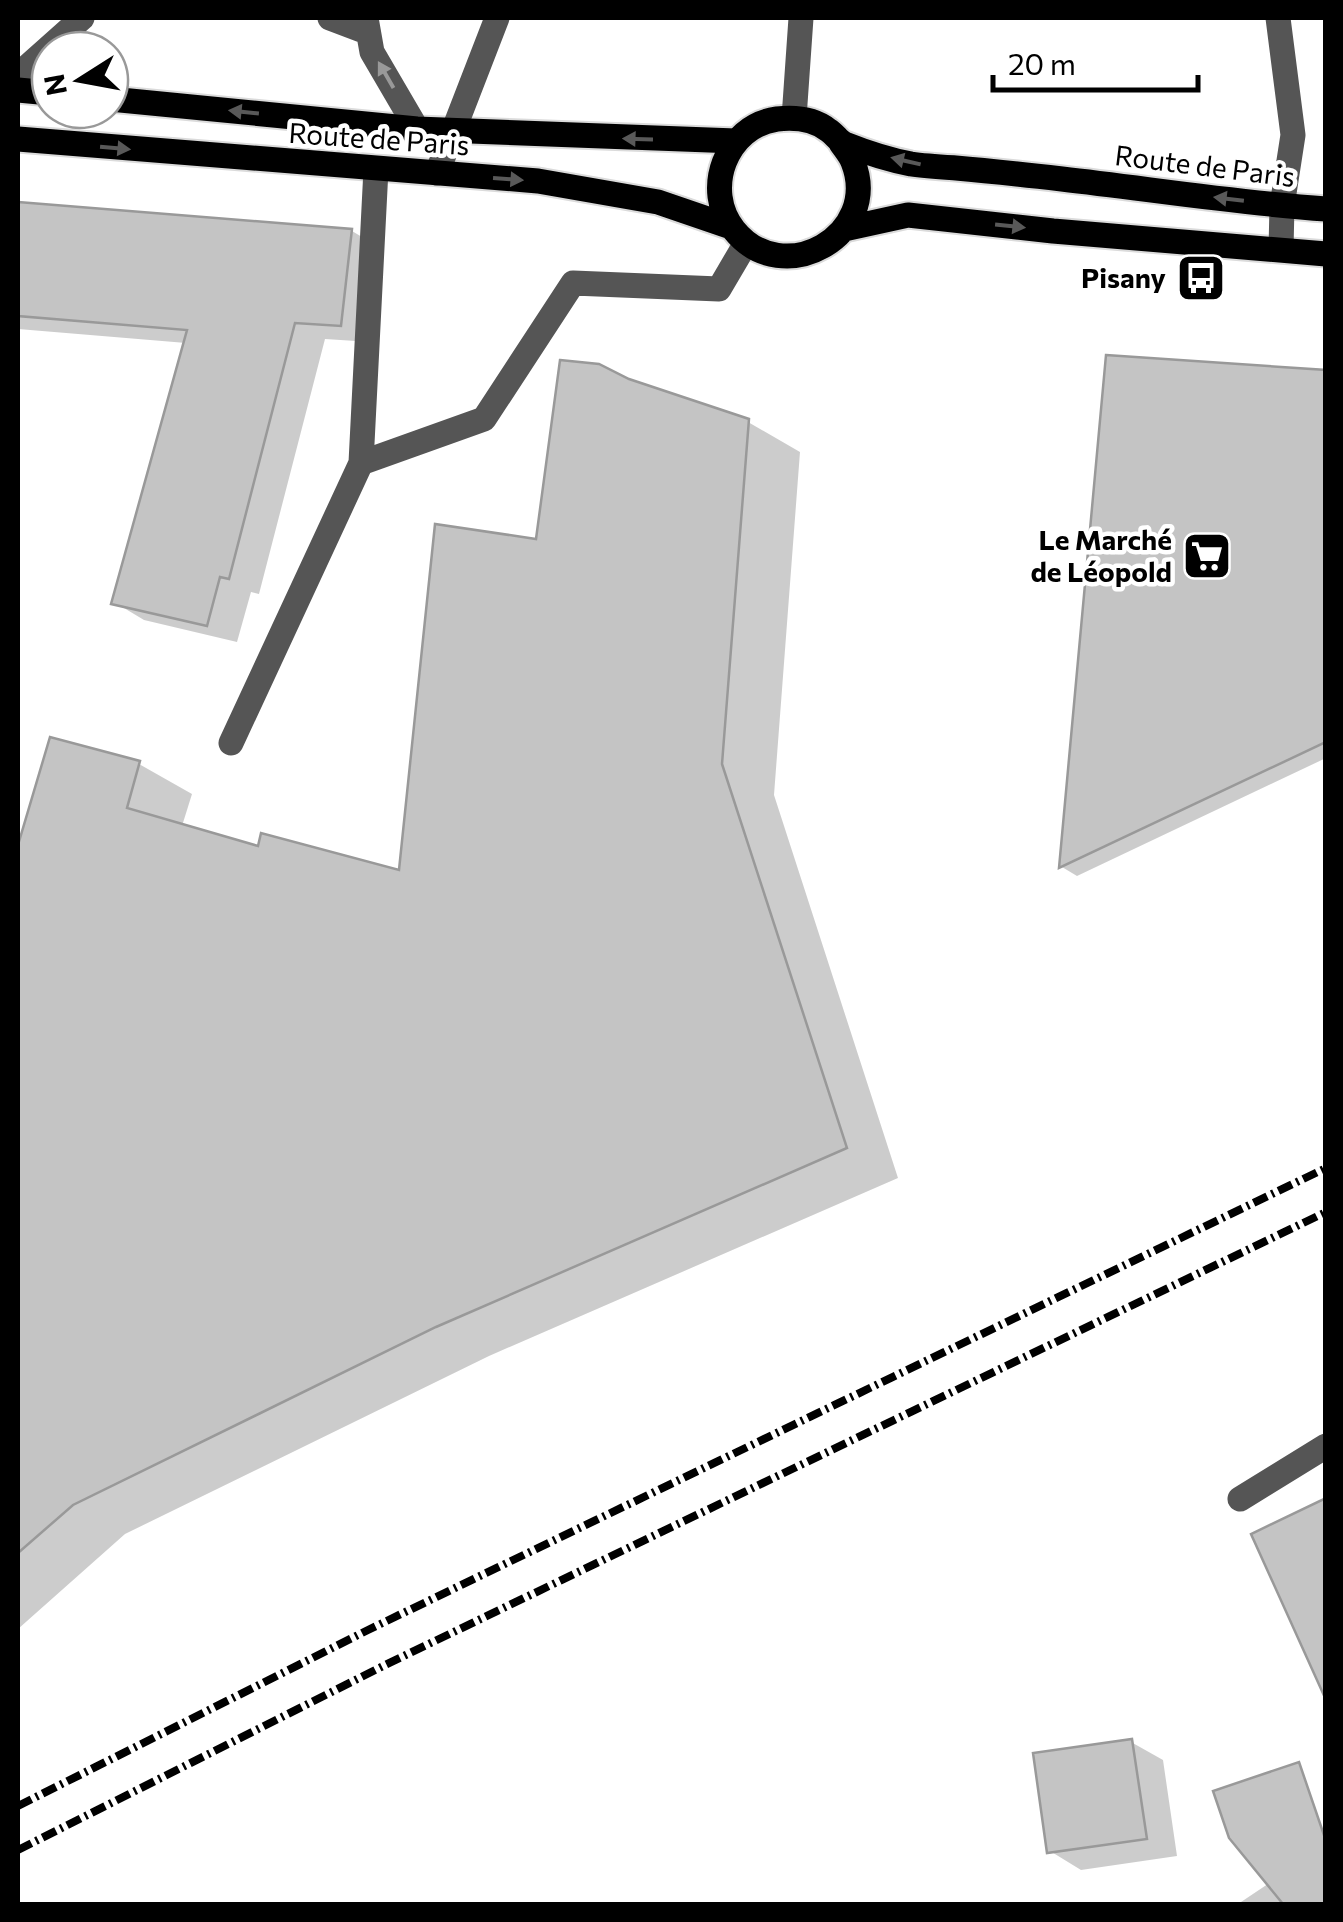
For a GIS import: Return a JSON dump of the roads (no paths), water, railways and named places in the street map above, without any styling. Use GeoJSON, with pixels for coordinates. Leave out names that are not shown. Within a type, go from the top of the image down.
{"type":"FeatureCollection","features":[{"type":"Feature","properties":{"kind":"main road","name":"Route de Paris"},"geometry":{"type":"LineString","coordinates":[[130,101],[416,130],[736,142],[752,128],[772,120],[794,118],[828,130],[842,143],[910,164],[1326,209]]}},
{"type":"Feature","properties":{"kind":"main road","name":"Route de Paris"},"geometry":{"type":"LineString","coordinates":[[18,140],[538,182],[658,202],[739,235],[765,253],[787,257],[808,254],[828,245],[844,229],[908,215],[1326,254]]}},
{"type":"Feature","properties":{"kind":"main road"},"geometry":{"type":"LineString","coordinates":[[736,142],[723,161],[718,183],[722,206],[739,235]]}},
{"type":"Feature","properties":{"kind":"main road"},"geometry":{"type":"LineString","coordinates":[[842,143],[853,162],[858,185],[854,208],[844,229]]}},
{"type":"Feature","properties":{"kind":"street"},"geometry":{"type":"LineString","coordinates":[[18,75],[82,18]]}},
{"type":"Feature","properties":{"kind":"street"},"geometry":{"type":"LineString","coordinates":[[330,18],[367,24],[372,52],[416,130]]}},
{"type":"Feature","properties":{"kind":"street"},"geometry":{"type":"LineString","coordinates":[[437,174],[497,18]]}},
{"type":"Feature","properties":{"kind":"street"},"geometry":{"type":"LineString","coordinates":[[794,118],[802,18]]}},
{"type":"Feature","properties":{"kind":"street"},"geometry":{"type":"LineString","coordinates":[[1278,18],[1294,134],[1282,206],[1281,249]]}},
{"type":"Feature","properties":{"kind":"street"},"geometry":{"type":"LineString","coordinates":[[231,743],[361,463],[376,169]]}},
{"type":"Feature","properties":{"kind":"street"},"geometry":{"type":"LineString","coordinates":[[361,463],[484,419],[573,283],[719,288],[739,235]]}},
{"type":"Feature","properties":{"kind":"street"},"geometry":{"type":"LineString","coordinates":[[1240,1499],[1326,1446]]}},
{"type":"Feature","properties":{"kind":"railway"},"geometry":{"type":"LineString","coordinates":[[18,1806],[368,1630],[1326,1168]]}},
{"type":"Feature","properties":{"kind":"railway"},"geometry":{"type":"LineString","coordinates":[[18,1850],[385,1665],[1326,1212]]}},
{"type":"Feature","properties":{"kind":"place","name":"Pisany"},"geometry":{"type":"Point","coordinates":[1201,278]}},
{"type":"Feature","properties":{"kind":"place","name":"Le Marché de Léopold"},"geometry":{"type":"Point","coordinates":[1207,556]}}]}
